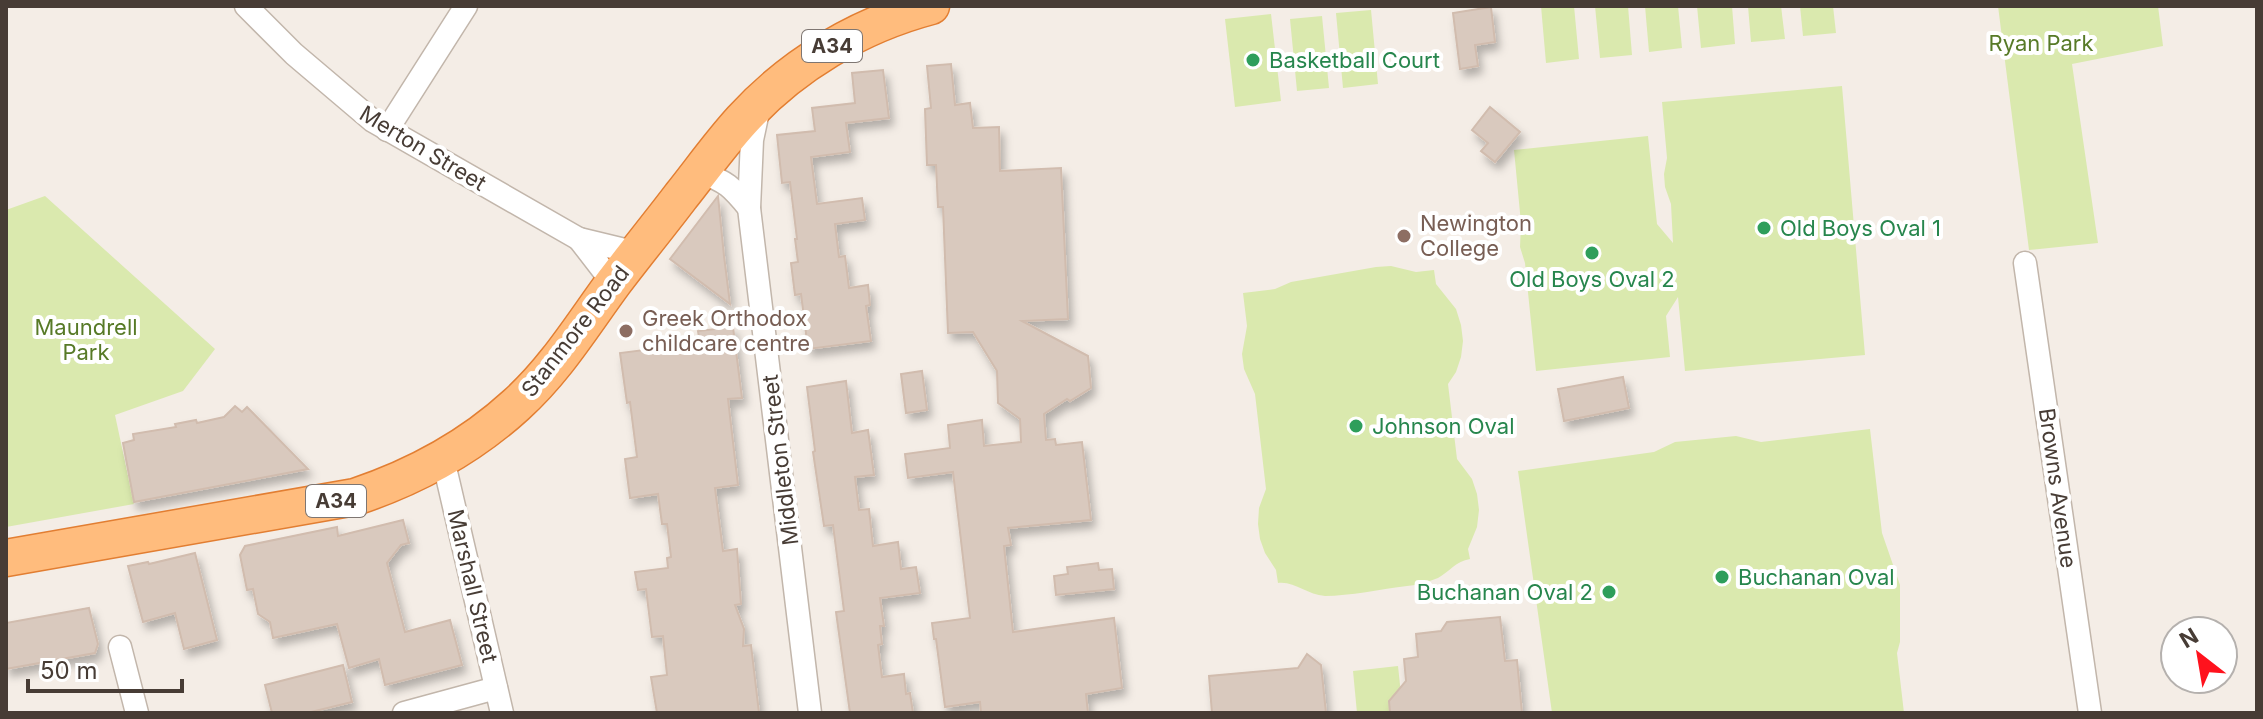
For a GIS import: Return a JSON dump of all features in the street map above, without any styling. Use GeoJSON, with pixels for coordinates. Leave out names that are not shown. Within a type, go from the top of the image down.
{"type":"FeatureCollection","features":[{"type":"Feature","properties":{"kind":"highway","name":"Stanmore Road"},"geometry":{"type":"LineString","coordinates":[[6,558],[355,497],[388,486],[443,459],[493,424],[537,385],[700,172],[760,102],[781,83],[837,44],[889,20],[931,6]]}},
{"type":"Feature","properties":{"kind":"street","name":"Merton Street"},"geometry":{"type":"LineString","coordinates":[[246,6],[294,54],[358,110],[387,130],[579,239],[637,253]]}},
{"type":"Feature","properties":{"kind":"street"},"geometry":{"type":"LineString","coordinates":[[387,130],[466,6]]}},
{"type":"Feature","properties":{"kind":"street","name":"Middleton Street"},"geometry":{"type":"LineString","coordinates":[[760,102],[752,140],[749,208],[810,713]]}},
{"type":"Feature","properties":{"kind":"street"},"geometry":{"type":"LineString","coordinates":[[700,172],[733,187],[749,208]]}},
{"type":"Feature","properties":{"kind":"street","name":"Merton Street"},"geometry":{"type":"LineString","coordinates":[[579,239],[613,283]]}},
{"type":"Feature","properties":{"kind":"street","name":"Browns Avenue"},"geometry":{"type":"LineString","coordinates":[[2025,263],[2090,713]]}},
{"type":"Feature","properties":{"kind":"street","name":"Marshall Street"},"geometry":{"type":"LineString","coordinates":[[443,459],[502,713]]}},
{"type":"Feature","properties":{"kind":"street"},"geometry":{"type":"LineString","coordinates":[[120,647],[137,713]]}},
{"type":"Feature","properties":{"kind":"street"},"geometry":{"type":"LineString","coordinates":[[404,713],[496,688]]}},
{"type":"Feature","properties":{"kind":"green space"},"geometry":{"type":"Polygon","coordinates":[[[1541,6],[1574,6],[1579,59],[1546,63],[1541,6]]]}},
{"type":"Feature","properties":{"kind":"green space"},"geometry":{"type":"Polygon","coordinates":[[[1595,6],[1628,6],[1632,55],[1600,58],[1595,6]]]}},
{"type":"Feature","properties":{"kind":"green space"},"geometry":{"type":"Polygon","coordinates":[[[1645,6],[1678,6],[1682,48],[1649,52],[1645,6]]]}},
{"type":"Feature","properties":{"kind":"green space"},"geometry":{"type":"Polygon","coordinates":[[[1697,6],[1732,6],[1735,44],[1701,48],[1697,6]]]}},
{"type":"Feature","properties":{"kind":"green space"},"geometry":{"type":"Polygon","coordinates":[[[1748,6],[1781,6],[1785,39],[1751,42],[1748,6]]]}},
{"type":"Feature","properties":{"kind":"green space"},"geometry":{"type":"Polygon","coordinates":[[[1800,6],[1833,6],[1836,33],[1803,36],[1800,6]]]}},
{"type":"Feature","properties":{"kind":"green space","name":"Ryan Park"},"geometry":{"type":"Polygon","coordinates":[[[1998,6],[2158,6],[2163,46],[2072,64],[2098,243],[2029,250],[1998,6]]]}},
{"type":"Feature","properties":{"kind":"green space"},"geometry":{"type":"Polygon","coordinates":[[[1371,10],[1378,84],[1343,88],[1336,13],[1371,10]]]}},
{"type":"Feature","properties":{"kind":"green space","name":"Basketball Court"},"geometry":{"type":"Polygon","coordinates":[[[1271,14],[1281,101],[1235,107],[1225,19],[1271,14]]]}},
{"type":"Feature","properties":{"kind":"green space"},"geometry":{"type":"Polygon","coordinates":[[[1322,16],[1329,88],[1297,91],[1290,19],[1322,16]]]}},
{"type":"Feature","properties":{"kind":"green space","name":"Old Boys Oval 1"},"geometry":{"type":"Polygon","coordinates":[[[1842,86],[1865,355],[1685,371],[1678,297],[1666,316],[1670,357],[1536,371],[1525,263],[1520,247],[1521,223],[1514,150],[1648,136],[1657,224],[1673,243],[1671,204],[1665,187],[1667,158],[1662,102],[1842,86]]]}},
{"type":"Feature","properties":{"kind":"green space","name":"Maundrell Park"},"geometry":{"type":"Polygon","coordinates":[[[45,196],[215,349],[183,391],[115,415],[134,504],[6,527],[6,210],[45,196]]]}},
{"type":"Feature","properties":{"kind":"green space","name":"Johnson Oval"},"geometry":{"type":"Polygon","coordinates":[[[1391,266],[1416,272],[1434,270],[1436,284],[1456,309],[1461,325],[1461,357],[1448,384],[1457,459],[1472,479],[1477,494],[1479,510],[1477,527],[1468,549],[1470,559],[1438,578],[1419,584],[1344,595],[1319,595],[1290,584],[1278,583],[1276,570],[1260,539],[1259,508],[1266,489],[1255,394],[1244,369],[1242,354],[1247,326],[1243,293],[1391,266]]]}},
{"type":"Feature","properties":{"kind":"green space","name":"Buchanan Oval"},"geometry":{"type":"Polygon","coordinates":[[[1870,429],[1882,533],[1900,585],[1900,642],[1897,653],[1904,713],[1552,713],[1518,471],[1654,452],[1675,442],[1736,436],[1761,442],[1870,429]]]}},
{"type":"Feature","properties":{"kind":"green space"},"geometry":{"type":"Polygon","coordinates":[[[1398,666],[1403,713],[1357,713],[1353,671],[1398,666]]]}},
{"type":"Feature","properties":{"kind":"building"},"geometry":{"type":"Polygon","coordinates":[[[1491,7],[1495,42],[1475,45],[1478,66],[1460,69],[1453,13],[1491,7]]]}},
{"type":"Feature","properties":{"kind":"building"},"geometry":{"type":"Polygon","coordinates":[[[951,64],[955,105],[970,103],[973,128],[999,127],[1000,171],[1061,168],[1068,319],[1022,321],[1088,356],[1091,388],[1044,414],[1046,440],[1055,439],[1056,445],[1082,442],[1091,520],[1008,528],[1011,545],[1004,546],[1013,632],[1114,618],[1122,688],[1086,694],[1088,713],[981,713],[980,702],[945,707],[932,623],[970,618],[953,472],[908,478],[905,454],[950,448],[948,425],[982,420],[984,446],[1021,442],[1020,419],[998,403],[997,371],[973,332],[948,333],[943,207],[938,207],[936,165],[927,165],[925,109],[931,108],[927,66],[951,64]]]}},
{"type":"Feature","properties":{"kind":"building"},"geometry":{"type":"Polygon","coordinates":[[[883,70],[889,118],[846,123],[850,152],[811,157],[817,204],[862,198],[865,220],[835,224],[839,257],[845,256],[849,288],[868,285],[870,305],[866,306],[871,341],[808,349],[801,294],[795,295],[791,263],[798,262],[790,182],[782,183],[777,135],[815,131],[812,108],[855,103],[852,73],[883,70]]]}},
{"type":"Feature","properties":{"kind":"building"},"geometry":{"type":"Polygon","coordinates":[[[1490,107],[1520,132],[1495,162],[1481,151],[1488,143],[1472,130],[1490,107]]]}},
{"type":"Feature","properties":{"kind":"building"},"geometry":{"type":"Polygon","coordinates":[[[718,196],[724,256],[730,304],[670,259],[718,196]]]}},
{"type":"Feature","properties":{"kind":"building"},"geometry":{"type":"Polygon","coordinates":[[[733,327],[742,398],[728,399],[738,485],[715,488],[723,551],[737,549],[741,604],[735,605],[744,629],[743,646],[751,645],[759,713],[657,713],[651,677],[667,675],[663,636],[652,637],[646,589],[638,590],[635,572],[668,568],[667,558],[671,557],[667,524],[662,524],[658,494],[630,498],[625,459],[637,457],[620,353],[700,343],[698,331],[733,327]]]}},
{"type":"Feature","properties":{"kind":"building"},"geometry":{"type":"Polygon","coordinates":[[[922,371],[927,410],[906,413],[901,374],[922,371]]]}},
{"type":"Feature","properties":{"kind":"building"},"geometry":{"type":"Polygon","coordinates":[[[1623,377],[1629,408],[1564,421],[1558,389],[1623,377]]]}},
{"type":"Feature","properties":{"kind":"building"},"geometry":{"type":"Polygon","coordinates":[[[846,381],[852,433],[868,430],[874,475],[855,477],[859,510],[869,509],[873,546],[898,542],[901,569],[916,567],[920,593],[880,598],[884,626],[880,626],[882,644],[878,645],[882,677],[904,674],[906,694],[910,693],[913,713],[850,713],[836,612],[844,611],[833,525],[824,526],[807,387],[846,381]]]}},
{"type":"Feature","properties":{"kind":"building"},"geometry":{"type":"Polygon","coordinates":[[[235,406],[242,412],[247,407],[308,469],[134,502],[123,443],[134,440],[133,434],[224,417],[235,406]]]}},
{"type":"Feature","properties":{"kind":"building"},"geometry":{"type":"Polygon","coordinates":[[[403,520],[409,543],[401,545],[387,563],[405,632],[450,620],[462,665],[385,685],[379,659],[349,668],[337,624],[273,638],[270,622],[258,614],[253,589],[247,590],[240,555],[245,546],[337,527],[338,536],[403,520]]]}},
{"type":"Feature","properties":{"kind":"building"},"geometry":{"type":"Polygon","coordinates":[[[195,553],[217,640],[184,649],[175,613],[143,622],[128,566],[195,553]]]}},
{"type":"Feature","properties":{"kind":"building"},"geometry":{"type":"Polygon","coordinates":[[[1098,563],[1099,570],[1112,569],[1114,589],[1056,595],[1054,576],[1068,574],[1067,567],[1098,563]]]}},
{"type":"Feature","properties":{"kind":"building"},"geometry":{"type":"Polygon","coordinates":[[[89,608],[98,644],[95,653],[6,669],[6,623],[89,608]]]}},
{"type":"Feature","properties":{"kind":"building"},"geometry":{"type":"Polygon","coordinates":[[[1500,617],[1505,661],[1517,660],[1522,713],[1390,713],[1389,701],[1406,681],[1404,659],[1418,657],[1416,634],[1441,631],[1447,622],[1500,617]]]}},
{"type":"Feature","properties":{"kind":"building"},"geometry":{"type":"Polygon","coordinates":[[[1307,654],[1321,665],[1326,713],[1212,713],[1209,676],[1298,668],[1307,654]]]}},
{"type":"Feature","properties":{"kind":"building"},"geometry":{"type":"Polygon","coordinates":[[[343,665],[352,702],[307,713],[272,713],[265,685],[343,665]]]}},
{"type":"Feature","properties":{"kind":"place","name":"Basketball Court"},"geometry":{"type":"Point","coordinates":[1253,60]}},
{"type":"Feature","properties":{"kind":"place","name":"Old Boys Oval 1"},"geometry":{"type":"Point","coordinates":[1764,228]}},
{"type":"Feature","properties":{"kind":"place","name":"Newington College"},"geometry":{"type":"Point","coordinates":[1404,236]}},
{"type":"Feature","properties":{"kind":"place","name":"Old Boys Oval 2"},"geometry":{"type":"Point","coordinates":[1592,253]}},
{"type":"Feature","properties":{"kind":"place","name":"Greek Orthodox childcare centre"},"geometry":{"type":"Point","coordinates":[626,331]}},
{"type":"Feature","properties":{"kind":"place","name":"Johnson Oval"},"geometry":{"type":"Point","coordinates":[1356,426]}},
{"type":"Feature","properties":{"kind":"place","name":"Buchanan Oval"},"geometry":{"type":"Point","coordinates":[1722,577]}},
{"type":"Feature","properties":{"kind":"place","name":"Buchanan Oval 2"},"geometry":{"type":"Point","coordinates":[1609,592]}}]}
